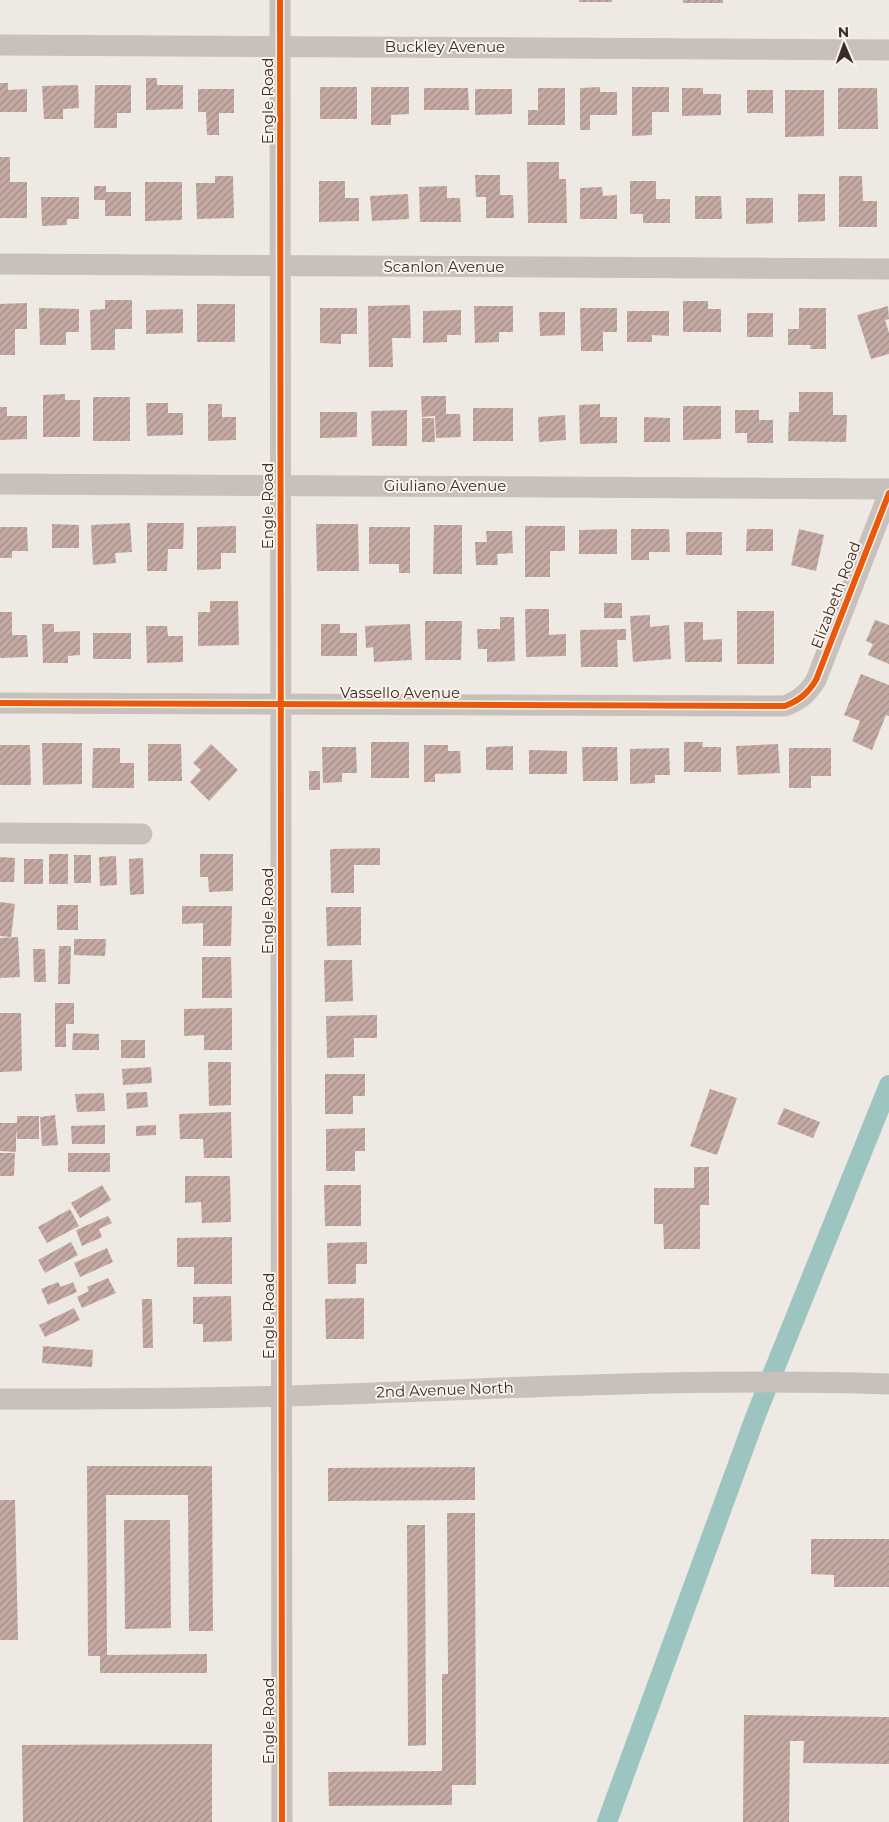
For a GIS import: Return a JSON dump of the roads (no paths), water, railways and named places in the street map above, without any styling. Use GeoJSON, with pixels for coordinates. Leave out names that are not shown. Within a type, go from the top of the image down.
{"type":"FeatureCollection","features":[{"type":"Feature","properties":{"kind":"street","name":"Engle Road"},"geometry":{"type":"LineString","coordinates":[[280,0],[282,1822]]}},
{"type":"Feature","properties":{"kind":"street","name":"Buckley Avenue"},"geometry":{"type":"LineString","coordinates":[[0,45],[889,50]]}},
{"type":"Feature","properties":{"kind":"street","name":"Scanlon Avenue"},"geometry":{"type":"LineString","coordinates":[[0,264],[889,269]]}},
{"type":"Feature","properties":{"kind":"street","name":"Giuliano Avenue"},"geometry":{"type":"LineString","coordinates":[[0,484],[889,489]]}},
{"type":"Feature","properties":{"kind":"street","name":"Elizabeth Road"},"geometry":{"type":"LineString","coordinates":[[798,701],[808,692],[816,680],[889,493]]}},
{"type":"Feature","properties":{"kind":"street","name":"Vassello Avenue"},"geometry":{"type":"LineString","coordinates":[[0,703],[786,706],[798,701]]}},
{"type":"Feature","properties":{"kind":"street"},"geometry":{"type":"LineString","coordinates":[[0,833],[142,834]]}},
{"type":"Feature","properties":{"kind":"street","name":"2nd Avenue North"},"geometry":{"type":"LineString","coordinates":[[0,1399],[156,1399],[282,1396],[672,1382],[889,1384]]}},
{"type":"Feature","properties":{"kind":"waterway"},"geometry":{"type":"LineString","coordinates":[[607,1822],[756,1415],[889,1085]]}}]}
